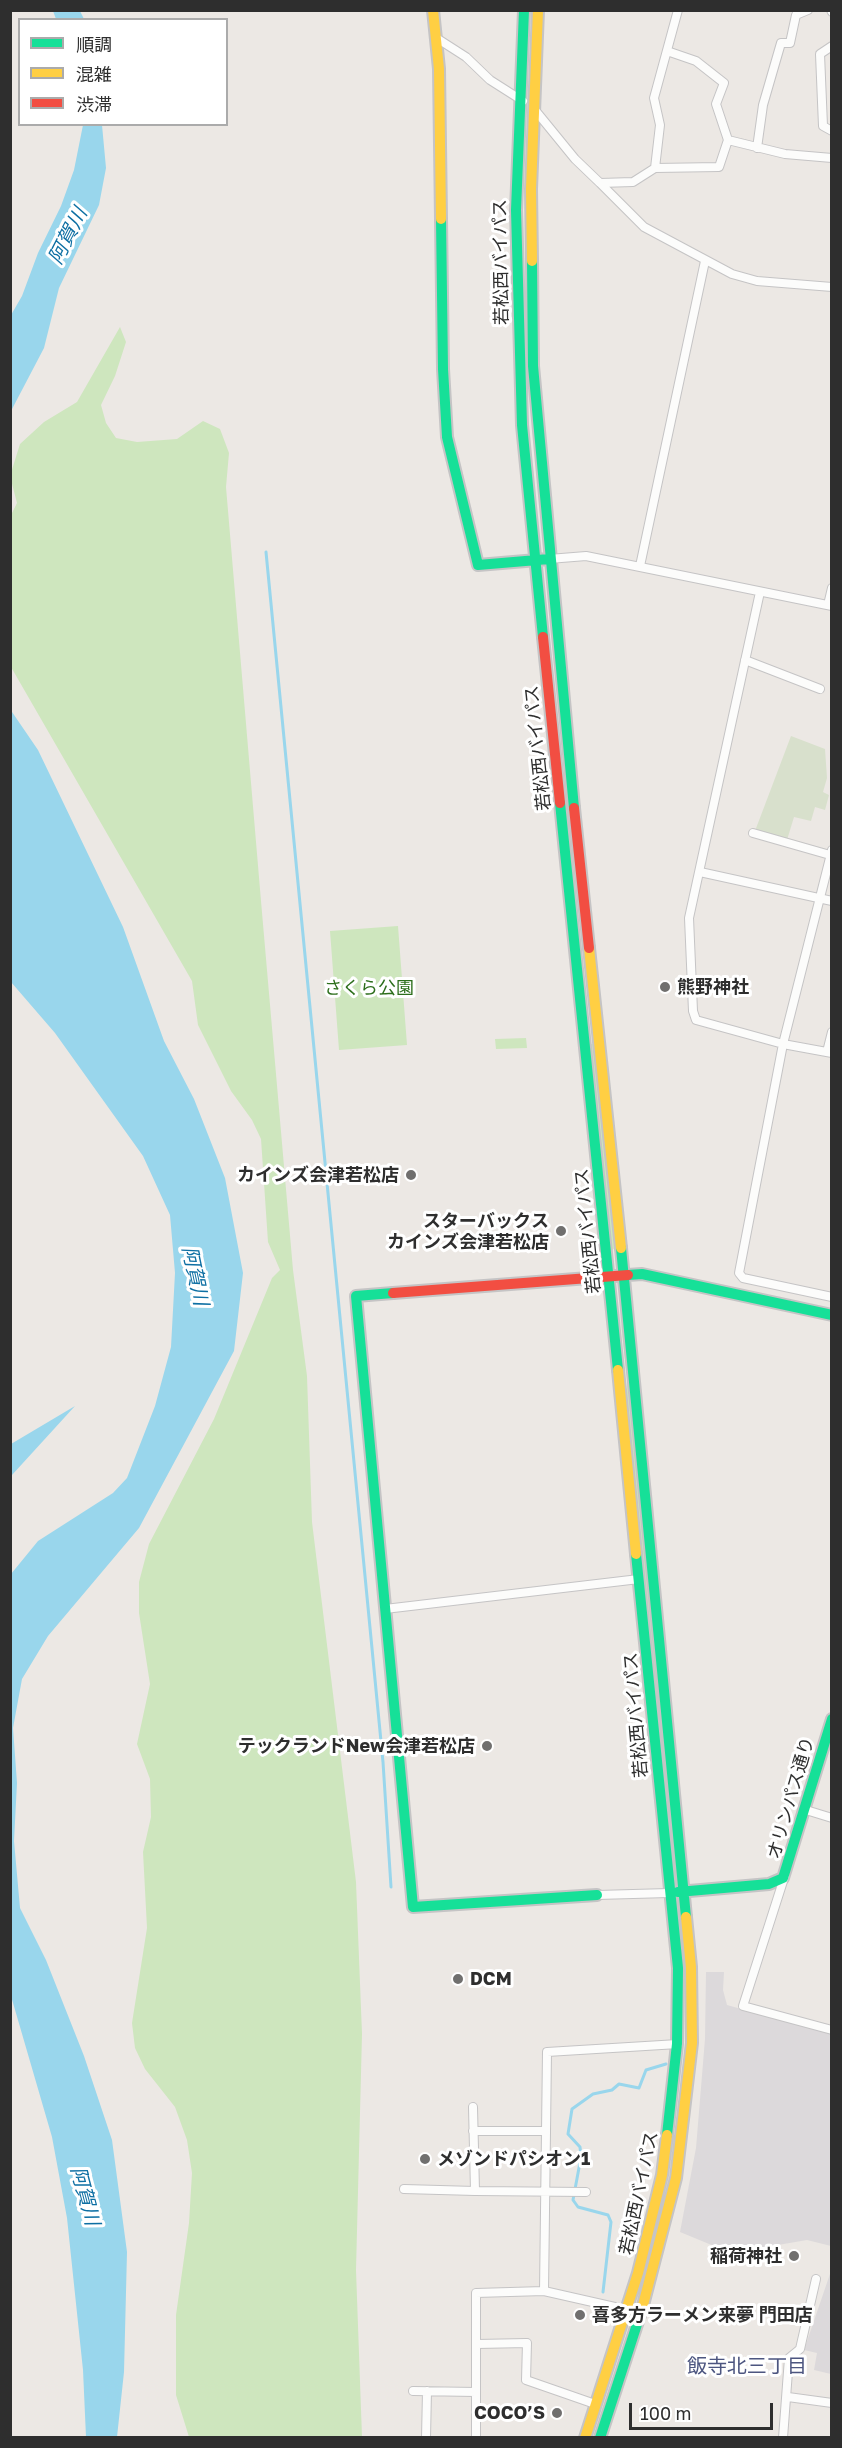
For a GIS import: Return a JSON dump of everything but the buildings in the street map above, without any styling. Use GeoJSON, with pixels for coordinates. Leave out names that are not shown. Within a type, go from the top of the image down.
{"type":"FeatureCollection","features":[{"type":"Feature","properties":{"kind":"main road"},"geometry":{"type":"LineString","coordinates":[[433,10],[438,39],[443,369],[447,437],[478,565],[549,559]]}},
{"type":"Feature","properties":{"kind":"main road","name":"若松西バイパス"},"geometry":{"type":"LineString","coordinates":[[524,10],[516,210],[522,425],[534,561],[610,1275],[678,1968],[677,2044],[662,2175],[652,2225],[585,2438]]}},
{"type":"Feature","properties":{"kind":"main road","name":"若松西バイパス"},"geometry":{"type":"LineString","coordinates":[[537,10],[530,251],[532,366],[594,1016],[624,1273],[691,1966],[692,2043],[676,2178],[665,2228],[600,2438]]}},
{"type":"Feature","properties":{"kind":"main road"},"geometry":{"type":"LineString","coordinates":[[597,1895],[413,1907],[356,1296],[624,1273],[642,1274],[831,1313]]}},
{"type":"Feature","properties":{"kind":"main road","name":"オリンパス通り"},"geometry":{"type":"LineString","coordinates":[[669,1893],[769,1884],[785,1875],[831,1719]]}},
{"type":"Feature","properties":{"kind":"street"},"geometry":{"type":"LineString","coordinates":[[655,168],[660,125],[654,98],[678,10]]}},
{"type":"Feature","properties":{"kind":"street"},"geometry":{"type":"LineString","coordinates":[[758,148],[763,105],[781,43],[790,43],[796,15],[808,10]]}},
{"type":"Feature","properties":{"kind":"street"},"geometry":{"type":"LineString","coordinates":[[438,39],[466,57],[489,80],[533,107],[575,159],[644,227],[732,274],[757,281],[831,287]]}},
{"type":"Feature","properties":{"kind":"street"},"geometry":{"type":"LineString","coordinates":[[831,46],[820,54],[823,126],[831,131]]}},
{"type":"Feature","properties":{"kind":"street"},"geometry":{"type":"LineString","coordinates":[[600,183],[633,182],[655,168],[719,167],[728,140],[716,104],[724,83],[696,61],[667,51]]}},
{"type":"Feature","properties":{"kind":"street"},"geometry":{"type":"LineString","coordinates":[[728,140],[785,154],[831,159]]}},
{"type":"Feature","properties":{"kind":"street"},"geometry":{"type":"LineString","coordinates":[[640,566],[705,261]]}},
{"type":"Feature","properties":{"kind":"street"},"geometry":{"type":"LineString","coordinates":[[549,559],[586,556],[830,605],[831,588]]}},
{"type":"Feature","properties":{"kind":"street"},"geometry":{"type":"LineString","coordinates":[[760,592],[689,918],[696,1020],[783,1044],[829,1053],[831,1032]]}},
{"type":"Feature","properties":{"kind":"street"},"geometry":{"type":"LineString","coordinates":[[745,660],[820,689]]}},
{"type":"Feature","properties":{"kind":"street"},"geometry":{"type":"LineString","coordinates":[[753,833],[831,853],[783,1044],[739,1273],[742,1278],[831,1297]]}},
{"type":"Feature","properties":{"kind":"street"},"geometry":{"type":"LineString","coordinates":[[700,872],[831,901]]}},
{"type":"Feature","properties":{"kind":"street"},"geometry":{"type":"LineString","coordinates":[[385,1610],[639,1579]]}},
{"type":"Feature","properties":{"kind":"street"},"geometry":{"type":"LineString","coordinates":[[806,1810],[831,1818]]}},
{"type":"Feature","properties":{"kind":"street"},"geometry":{"type":"LineString","coordinates":[[785,1875],[743,2006],[831,2030]]}},
{"type":"Feature","properties":{"kind":"street"},"geometry":{"type":"LineString","coordinates":[[597,1895],[669,1893]]}},
{"type":"Feature","properties":{"kind":"street"},"geometry":{"type":"LineString","coordinates":[[544,2291],[546,2052],[692,2043]]}},
{"type":"Feature","properties":{"kind":"street"},"geometry":{"type":"LineString","coordinates":[[473,2107],[475,2191]]}},
{"type":"Feature","properties":{"kind":"street"},"geometry":{"type":"LineString","coordinates":[[473,2132],[545,2131]]}},
{"type":"Feature","properties":{"kind":"street"},"geometry":{"type":"LineString","coordinates":[[404,2189],[578,2192]]}},
{"type":"Feature","properties":{"kind":"street"},"geometry":{"type":"LineString","coordinates":[[785,2437],[789,2358],[800,2349],[816,2278]]}},
{"type":"Feature","properties":{"kind":"street"},"geometry":{"type":"LineString","coordinates":[[476,2438],[476,2293],[544,2291],[640,2312]]}},
{"type":"Feature","properties":{"kind":"street"},"geometry":{"type":"LineString","coordinates":[[477,2344],[527,2343],[526,2380],[595,2404]]}},
{"type":"Feature","properties":{"kind":"street"},"geometry":{"type":"LineString","coordinates":[[413,2391],[476,2392]]}},
{"type":"Feature","properties":{"kind":"street"},"geometry":{"type":"LineString","coordinates":[[426,2438],[427,2391]]}},
{"type":"Feature","properties":{"kind":"street"},"geometry":{"type":"LineString","coordinates":[[788,2397],[831,2403]]}},
{"type":"Feature","properties":{"kind":"shaded area"},"geometry":{"type":"Polygon","coordinates":[[[706,1972],[724,1972],[723,1990],[727,2005],[831,2034],[831,2246],[807,2240],[731,2253],[680,2232],[696,2148],[705,2039],[706,1972]]]}},
{"type":"Feature","properties":{"kind":"shaded area"},"geometry":{"type":"Polygon","coordinates":[[[831,2271],[832,2374],[814,2370],[817,2353],[804,2350],[831,2271]]]}},
{"type":"Feature","properties":{"kind":"green space"},"geometry":{"type":"Polygon","coordinates":[[[120,327],[126,342],[115,376],[101,405],[106,423],[116,438],[137,442],[177,439],[203,421],[220,429],[229,453],[226,487],[293,1270],[307,1376],[312,1522],[356,1882],[362,2034],[356,2270],[362,2437],[189,2437],[176,2395],[176,2315],[189,2223],[192,2173],[187,2140],[175,2107],[145,2069],[135,2048],[132,2023],[147,1928],[143,1852],[151,1817],[150,1779],[137,1744],[150,1684],[139,1613],[139,1582],[149,1544],[214,1419],[272,1278],[280,1270],[268,1242],[261,1139],[252,1120],[231,1091],[198,1025],[192,981],[11,667],[10,517],[17,503],[10,476],[20,444],[44,422],[77,402],[120,327]]]}},
{"type":"Feature","properties":{"kind":"green space"},"geometry":{"type":"Polygon","coordinates":[[[791,736],[825,749],[827,778],[823,792],[829,795],[825,810],[815,807],[811,821],[794,817],[787,840],[755,831],[791,736]]]}},
{"type":"Feature","properties":{"kind":"green space","name":"さくら公園"},"geometry":{"type":"Polygon","coordinates":[[[398,926],[407,1045],[339,1050],[330,931],[398,926]]]}},
{"type":"Feature","properties":{"kind":"green space"},"geometry":{"type":"Polygon","coordinates":[[[526,1038],[527,1048],[496,1049],[495,1039],[526,1038]]]}},
{"type":"Feature","properties":{"kind":"green space"},"geometry":{"type":"Polygon","coordinates":[[[590,1044],[593,1044],[611,1207],[615,1248],[612,1250],[590,1044]]]}},
{"type":"Feature","properties":{"kind":"green space"},"geometry":{"type":"Polygon","coordinates":[[[619,1308],[626,1358],[668,1789],[668,1814],[627,1414],[627,1377],[619,1308]]]}},
{"type":"Feature","properties":{"kind":"water"},"geometry":{"type":"Polygon","coordinates":[[[53,11],[80,11],[84,18],[56,18],[53,11]]]}},
{"type":"Feature","properties":{"kind":"water","name":"阿賀川"},"geometry":{"type":"Polygon","coordinates":[[[83,126],[102,126],[106,168],[99,205],[59,288],[44,348],[11,411],[11,315],[22,296],[74,170],[83,126]]]}},
{"type":"Feature","properties":{"kind":"water","name":"阿賀川"},"geometry":{"type":"Polygon","coordinates":[[[10,709],[38,750],[123,927],[164,1041],[194,1099],[225,1178],[243,1273],[234,1351],[139,1528],[48,1636],[22,1679],[13,1728],[17,1783],[14,1841],[20,1908],[46,1960],[84,2056],[112,2140],[127,2252],[124,2372],[117,2437],[86,2437],[83,2370],[67,2218],[52,2137],[11,1996],[11,1574],[38,1541],[113,1493],[127,1478],[155,1406],[171,1347],[175,1273],[170,1215],[143,1156],[55,1033],[11,982],[10,709]]]}},
{"type":"Feature","properties":{"kind":"water"},"geometry":{"type":"Polygon","coordinates":[[[75,1406],[12,1475],[11,1476],[11,1444],[75,1406]]]}},
{"type":"Feature","properties":{"kind":"waterway"},"geometry":{"type":"LineString","coordinates":[[266,552],[383,1762],[391,1887]]}},
{"type":"Feature","properties":{"kind":"waterway"},"geometry":{"type":"LineString","coordinates":[[603,2292],[611,2222],[608,2215],[578,2207],[573,2200],[581,2157],[580,2147],[568,2134],[572,2109],[593,2094],[612,2090],[619,2084],[639,2088],[646,2070],[666,2064]]}},
{"type":"Feature","properties":{"kind":"traffic: fast"},"geometry":{"type":"LineString","coordinates":[[524,10],[516,210],[522,425],[543,637]]}},
{"type":"Feature","properties":{"kind":"traffic: fast"},"geometry":{"type":"LineString","coordinates":[[441,219],[443,369],[447,437],[478,565],[549,559]]}},
{"type":"Feature","properties":{"kind":"traffic: fast"},"geometry":{"type":"LineString","coordinates":[[532,261],[533,366],[574,808]]}},
{"type":"Feature","properties":{"kind":"traffic: fast"},"geometry":{"type":"LineString","coordinates":[[560,803],[618,1370]]}},
{"type":"Feature","properties":{"kind":"traffic: fast"},"geometry":{"type":"LineString","coordinates":[[621,1248],[686,1917]]}},
{"type":"Feature","properties":{"kind":"traffic: fast"},"geometry":{"type":"LineString","coordinates":[[628,1275],[642,1274],[832,1315]]}},
{"type":"Feature","properties":{"kind":"traffic: fast"},"geometry":{"type":"LineString","coordinates":[[393,1293],[356,1296],[413,1907],[597,1895]]}},
{"type":"Feature","properties":{"kind":"traffic: fast"},"geometry":{"type":"LineString","coordinates":[[636,1554],[678,1968],[677,2044],[667,2135]]}},
{"type":"Feature","properties":{"kind":"traffic: fast"},"geometry":{"type":"LineString","coordinates":[[678,1892],[769,1884],[783,1878],[832,1719]]}},
{"type":"Feature","properties":{"kind":"traffic: fast"},"geometry":{"type":"LineString","coordinates":[[600,2438],[642,2309]]}},
{"type":"Feature","properties":{"kind":"traffic: slow"},"geometry":{"type":"LineString","coordinates":[[433,10],[439,69],[441,219]]}},
{"type":"Feature","properties":{"kind":"traffic: slow"},"geometry":{"type":"LineString","coordinates":[[532,261],[531,189],[538,10]]}},
{"type":"Feature","properties":{"kind":"traffic: slow"},"geometry":{"type":"LineString","coordinates":[[589,948],[621,1248]]}},
{"type":"Feature","properties":{"kind":"traffic: slow"},"geometry":{"type":"LineString","coordinates":[[618,1370],[636,1554]]}},
{"type":"Feature","properties":{"kind":"traffic: slow"},"geometry":{"type":"LineString","coordinates":[[642,2309],[676,2178],[692,2043],[691,1967],[686,1917]]}},
{"type":"Feature","properties":{"kind":"traffic: slow"},"geometry":{"type":"LineString","coordinates":[[585,2438],[638,2273],[662,2175],[667,2135]]}},
{"type":"Feature","properties":{"kind":"traffic: jam"},"geometry":{"type":"LineString","coordinates":[[543,637],[560,803]]}},
{"type":"Feature","properties":{"kind":"traffic: jam"},"geometry":{"type":"LineString","coordinates":[[574,808],[589,948]]}},
{"type":"Feature","properties":{"kind":"traffic: jam"},"geometry":{"type":"LineString","coordinates":[[393,1293],[628,1275]]}},
{"type":"Feature","properties":{"kind":"place","name":"熊野神社"},"geometry":{"type":"Point","coordinates":[665,987]}},
{"type":"Feature","properties":{"kind":"place","name":"カインズ会津若松店"},"geometry":{"type":"Point","coordinates":[411,1175]}},
{"type":"Feature","properties":{"kind":"place","name":"スターバックス カインズ会津若松店"},"geometry":{"type":"Point","coordinates":[561,1231]}},
{"type":"Feature","properties":{"kind":"place","name":"テックランドNew会津若松店"},"geometry":{"type":"Point","coordinates":[487,1746]}},
{"type":"Feature","properties":{"kind":"place","name":"DCM"},"geometry":{"type":"Point","coordinates":[458,1979]}},
{"type":"Feature","properties":{"kind":"place","name":"メゾンドパシオン1"},"geometry":{"type":"Point","coordinates":[425,2159]}},
{"type":"Feature","properties":{"kind":"place","name":"稲荷神社"},"geometry":{"type":"Point","coordinates":[794,2256]}},
{"type":"Feature","properties":{"kind":"place","name":"喜多方ラーメン来夢 門田店"},"geometry":{"type":"Point","coordinates":[580,2315]}},
{"type":"Feature","properties":{"kind":"place","name":"COCO’S"},"geometry":{"type":"Point","coordinates":[557,2413]}},
{"type":"Feature","properties":{"kind":"district","name":"飯寺北三丁目"},"geometry":{"type":"Point","coordinates":[747,2367]}}]}
